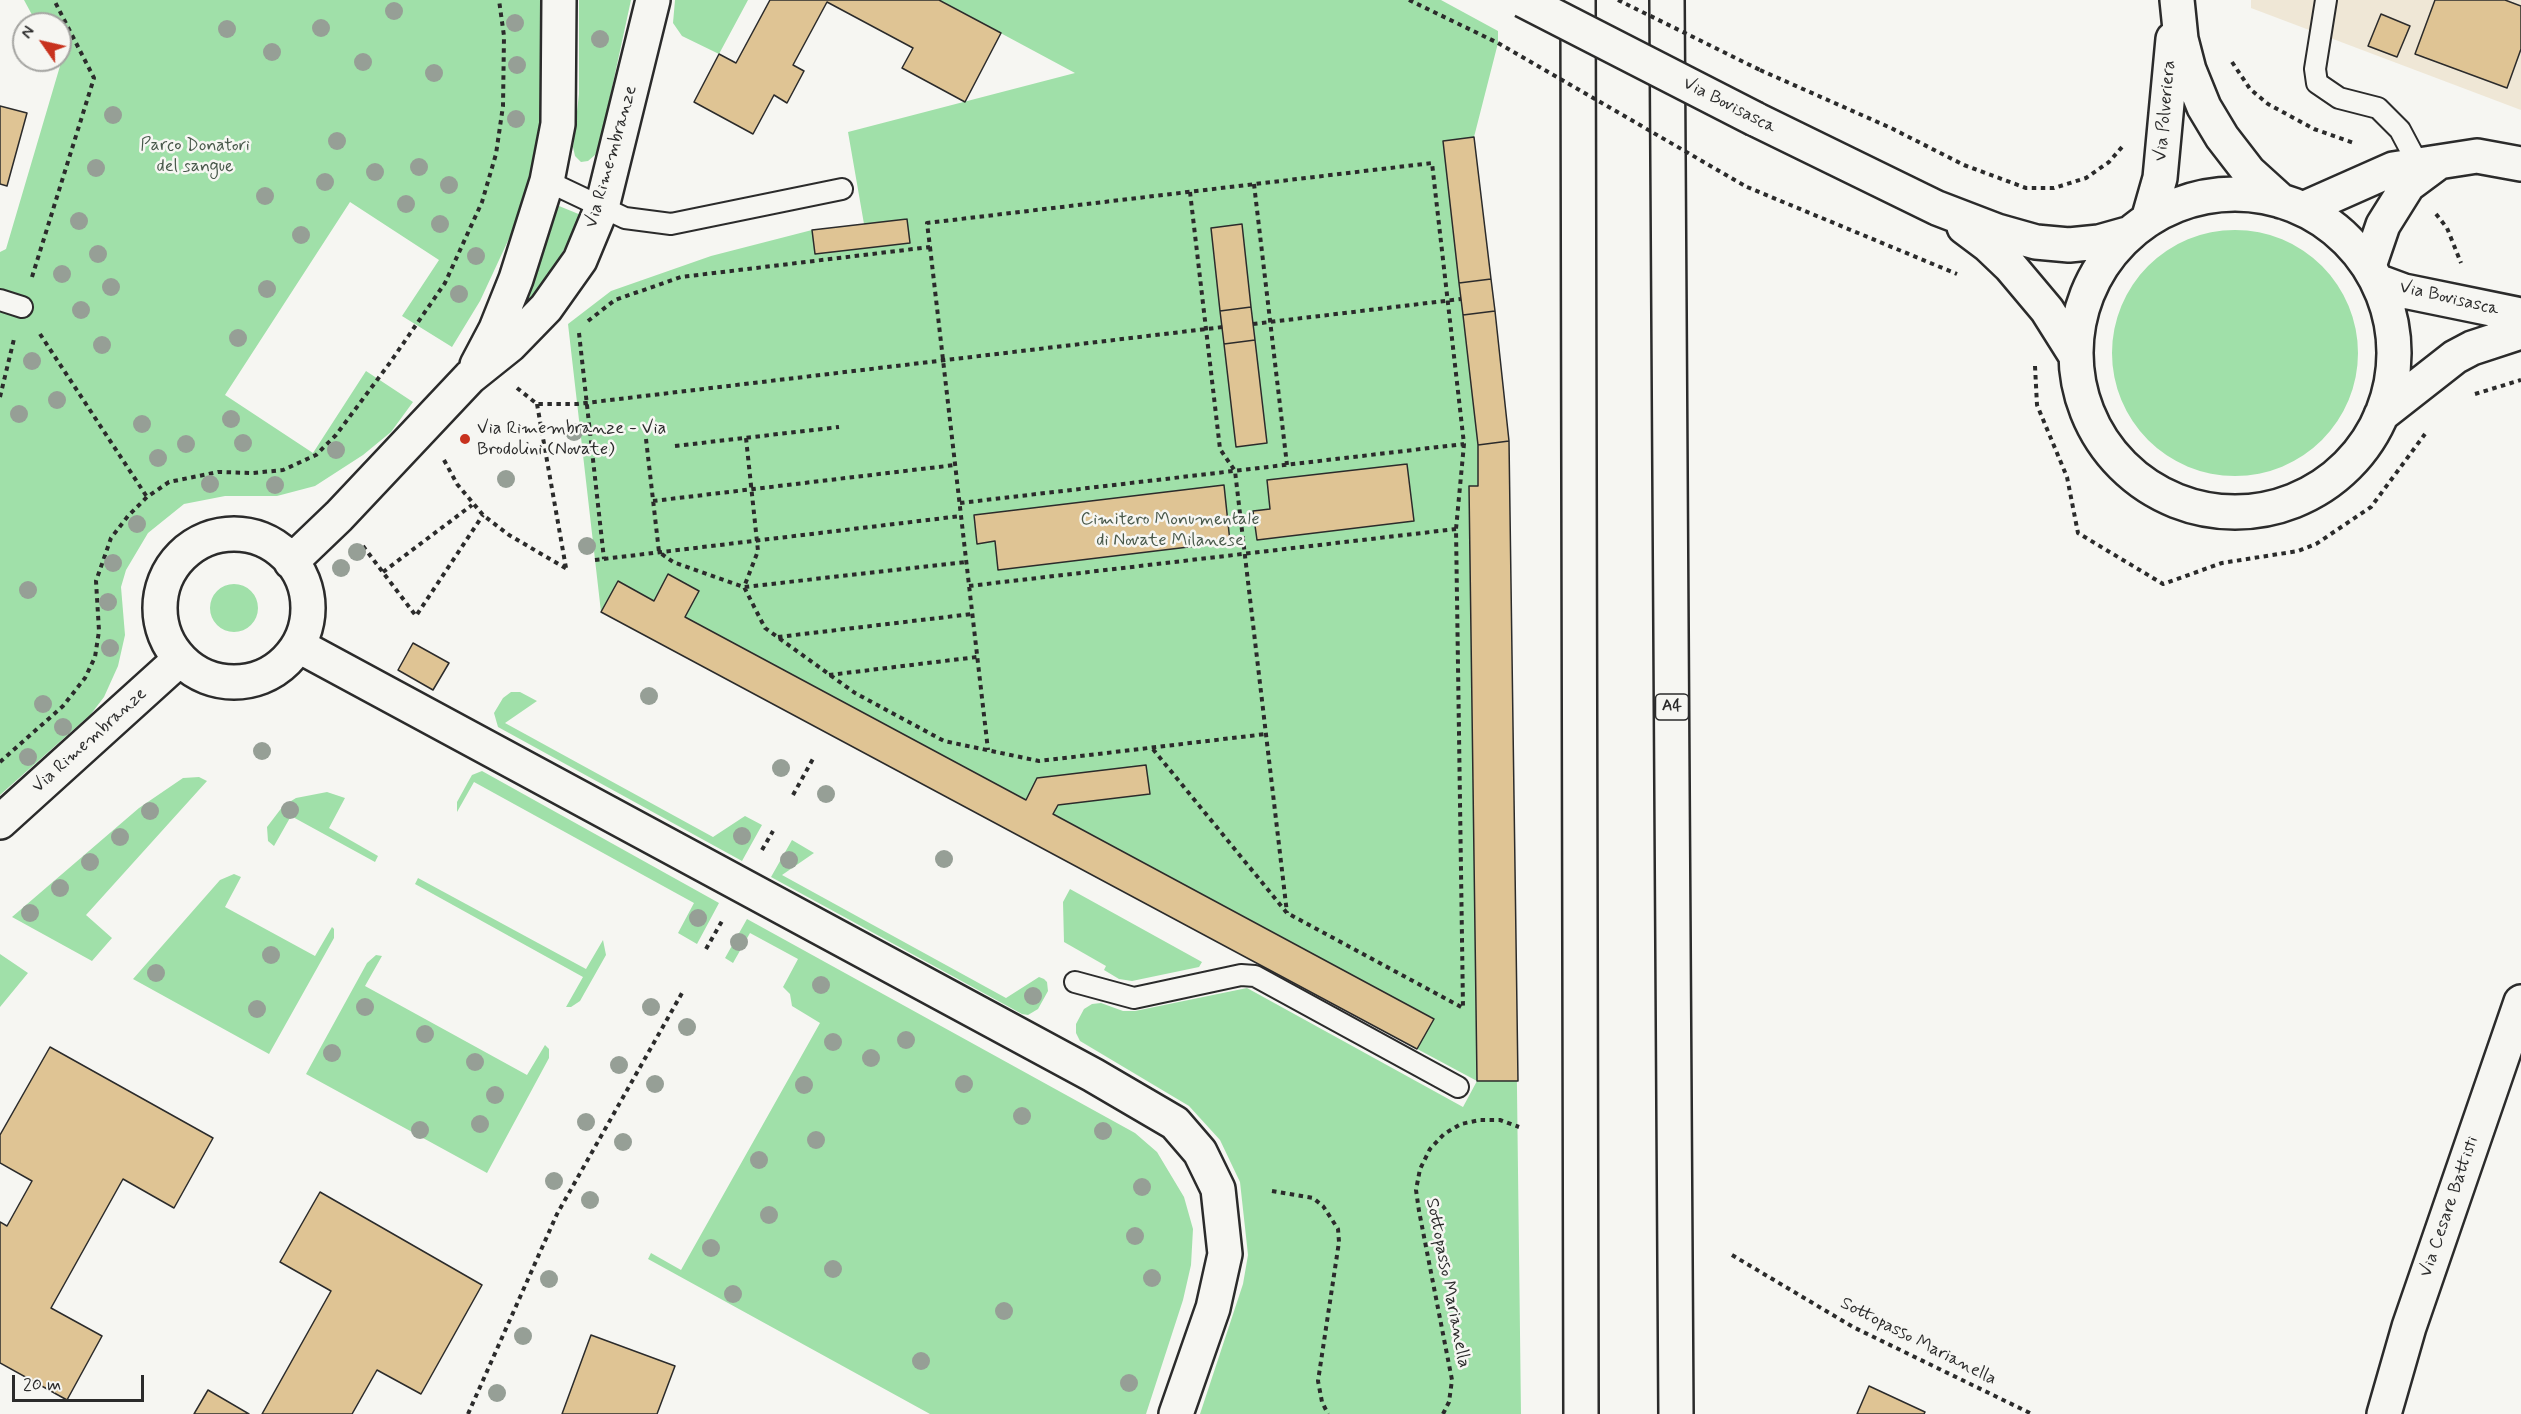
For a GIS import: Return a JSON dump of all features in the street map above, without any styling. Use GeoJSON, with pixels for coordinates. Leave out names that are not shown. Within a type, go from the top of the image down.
{"type":"FeatureCollection","features":[{"type":"Feature","properties":{"kind":"main road","name":"Via Rimembranze"},"geometry":{"type":"LineString","coordinates":[[470,377],[496,329],[508,299],[547,181],[558,124],[559,0]]}},
{"type":"Feature","properties":{"kind":"main road","name":"Via Rimembranze"},"geometry":{"type":"LineString","coordinates":[[291,562],[339,516],[470,377],[510,345],[546,308],[580,260],[602,207],[653,0]]}},
{"type":"Feature","properties":{"kind":"main road","name":"Via Bovisasca"},"geometry":{"type":"LineString","coordinates":[[1523,0],[1755,119],[1937,208],[1997,231],[2036,242],[2069,245],[2099,242],[2139,227]]}},
{"type":"Feature","properties":{"kind":"main road"},"geometry":{"type":"LineString","coordinates":[[1578,0],[1581,1414]]}},
{"type":"Feature","properties":{"kind":"main road","name":"A4"},"geometry":{"type":"LineString","coordinates":[[1667,0],[1676,1414]]}},
{"type":"Feature","properties":{"kind":"main road","name":"Via Polveriera"},"geometry":{"type":"LineString","coordinates":[[2176,0],[2188,70],[2204,107],[2222,137],[2249,172],[2293,204]]}},
{"type":"Feature","properties":{"kind":"main road","name":"Via Polveriera"},"geometry":{"type":"LineString","coordinates":[[2139,227],[2160,178],[2176,0]]}},
{"type":"Feature","properties":{"kind":"main road"},"geometry":{"type":"LineString","coordinates":[[2293,204],[2393,169],[2431,162],[2477,156],[2521,164]]}},
{"type":"Feature","properties":{"kind":"main road"},"geometry":{"type":"LineString","coordinates":[[2373,273],[2383,225],[2408,185],[2431,162]]}},
{"type":"Feature","properties":{"kind":"main road"},"geometry":{"type":"LineString","coordinates":[[2211,194],[2259,194],[2293,204],[2344,235],[2373,273],[2387,301],[2395,339],[2392,386],[2375,429],[2348,466],[2312,494],[2269,509],[2224,513],[2180,504],[2140,483],[2108,452],[2085,412],[2075,369],[2077,324],[2091,281],[2121,240],[2162,210],[2211,194]]}},
{"type":"Feature","properties":{"kind":"main road","name":"Via Bovisasca"},"geometry":{"type":"LineString","coordinates":[[1937,208],[1988,245],[2010,266],[2047,310],[2076,356]]}},
{"type":"Feature","properties":{"kind":"main road","name":"Via Bovisasca"},"geometry":{"type":"LineString","coordinates":[[2373,273],[2404,291],[2521,315]]}},
{"type":"Feature","properties":{"kind":"main road","name":"Via Bovisasca"},"geometry":{"type":"LineString","coordinates":[[2381,415],[2455,357],[2472,348],[2521,332]]}},
{"type":"Feature","properties":{"kind":"main road"},"geometry":{"type":"LineString","coordinates":[[232,534],[249,536],[279,549],[291,562],[306,589],[307,620],[299,646],[272,672],[240,682],[207,678],[192,670],[180,659],[168,642],[161,622],[160,600],[165,580],[176,561],[192,547],[212,537],[232,534]]}},
{"type":"Feature","properties":{"kind":"main road"},"geometry":{"type":"LineString","coordinates":[[299,646],[1093,1075],[1175,1123],[1200,1152],[1218,1190],[1225,1254],[1213,1308],[1176,1414]]}},
{"type":"Feature","properties":{"kind":"main road","name":"Via Rimembranze"},"geometry":{"type":"LineString","coordinates":[[0,822],[180,659]]}},
{"type":"Feature","properties":{"kind":"main road","name":"Via Cesare Battisti"},"geometry":{"type":"LineString","coordinates":[[2384,1414],[2409,1327],[2521,1002]]}},
{"type":"Feature","properties":{"kind":"lane"},"geometry":{"type":"LineString","coordinates":[[2326,0],[2315,69],[2317,83],[2339,98],[2378,108],[2431,162]]}},
{"type":"Feature","properties":{"kind":"lane"},"geometry":{"type":"LineString","coordinates":[[547,181],[625,218],[671,225],[842,189]]}},
{"type":"Feature","properties":{"kind":"lane"},"geometry":{"type":"LineString","coordinates":[[0,300],[22,307]]}},
{"type":"Feature","properties":{"kind":"lane"},"geometry":{"type":"LineString","coordinates":[[1075,982],[1134,998],[1241,975],[1255,976],[1458,1087]]}},
{"type":"Feature","properties":{"kind":"path"},"geometry":{"type":"LineString","coordinates":[[0,397],[22,307],[94,78],[54,0]]}},
{"type":"Feature","properties":{"kind":"path"},"geometry":{"type":"LineString","coordinates":[[0,762],[63,706],[85,678],[95,657],[99,631],[96,580],[102,559],[111,538],[147,497],[170,482],[192,476],[218,472],[253,473],[283,470],[316,455],[336,435],[408,339],[445,283],[482,202],[496,154],[503,106],[504,36],[499,0]]}},
{"type":"Feature","properties":{"kind":"path"},"geometry":{"type":"LineString","coordinates":[[1409,0],[1498,43],[1747,187],[1960,276]]}},
{"type":"Feature","properties":{"kind":"path"},"geometry":{"type":"LineString","coordinates":[[1618,0],[1760,70],[1891,128],[1964,165],[2026,188],[2054,188],[2086,178],[2109,162],[2126,141]]}},
{"type":"Feature","properties":{"kind":"path"},"geometry":{"type":"LineString","coordinates":[[2227,53],[2250,89],[2268,104],[2314,129],[2356,144]]}},
{"type":"Feature","properties":{"kind":"path"},"geometry":{"type":"LineString","coordinates":[[988,750],[927,223],[1432,163],[1464,444],[1456,529],[1463,1008],[1287,913],[1152,748]]}},
{"type":"Feature","properties":{"kind":"path"},"geometry":{"type":"LineString","coordinates":[[1254,184],[1287,465]]}},
{"type":"Feature","properties":{"kind":"path"},"geometry":{"type":"LineString","coordinates":[[1190,192],[1220,449],[1235,471],[1287,913]]}},
{"type":"Feature","properties":{"kind":"path"},"geometry":{"type":"LineString","coordinates":[[2429,207],[2447,228],[2462,266]]}},
{"type":"Feature","properties":{"kind":"path"},"geometry":{"type":"LineString","coordinates":[[604,558],[578,329],[615,300],[681,277],[930,247]]}},
{"type":"Feature","properties":{"kind":"path"},"geometry":{"type":"LineString","coordinates":[[1253,324],[1461,299]]}},
{"type":"Feature","properties":{"kind":"path"},"geometry":{"type":"LineString","coordinates":[[22,307],[147,497]]}},
{"type":"Feature","properties":{"kind":"path"},"geometry":{"type":"LineString","coordinates":[[514,386],[537,404],[587,403],[1222,327]]}},
{"type":"Feature","properties":{"kind":"path"},"geometry":{"type":"LineString","coordinates":[[2033,358],[2037,405],[2067,477],[2078,533],[2163,584],[2222,563],[2298,551],[2337,532],[2371,507],[2428,430]]}},
{"type":"Feature","properties":{"kind":"path"},"geometry":{"type":"LineString","coordinates":[[2467,400],[2476,394],[2521,380]]}},
{"type":"Feature","properties":{"kind":"path"},"geometry":{"type":"LineString","coordinates":[[442,456],[472,505],[483,515],[509,535],[567,569],[537,404]]}},
{"type":"Feature","properties":{"kind":"path"},"geometry":{"type":"LineString","coordinates":[[675,446],[839,427]]}},
{"type":"Feature","properties":{"kind":"path"},"geometry":{"type":"LineString","coordinates":[[646,438],[659,552],[674,562],[744,587],[966,562]]}},
{"type":"Feature","properties":{"kind":"path"},"geometry":{"type":"LineString","coordinates":[[746,438],[758,550],[744,587],[765,628],[855,693],[944,741],[1039,761],[1266,735]]}},
{"type":"Feature","properties":{"kind":"path"},"geometry":{"type":"LineString","coordinates":[[960,503],[1464,444]]}},
{"type":"Feature","properties":{"kind":"path"},"geometry":{"type":"LineString","coordinates":[[653,501],[955,465]]}},
{"type":"Feature","properties":{"kind":"path"},"geometry":{"type":"LineString","coordinates":[[383,572],[472,505]]}},
{"type":"Feature","properties":{"kind":"path"},"geometry":{"type":"LineString","coordinates":[[358,540],[416,616],[483,515]]}},
{"type":"Feature","properties":{"kind":"path"},"geometry":{"type":"LineString","coordinates":[[595,560],[961,516]]}},
{"type":"Feature","properties":{"kind":"path"},"geometry":{"type":"LineString","coordinates":[[969,586],[1456,529]]}},
{"type":"Feature","properties":{"kind":"path"},"geometry":{"type":"LineString","coordinates":[[777,637],[972,614]]}},
{"type":"Feature","properties":{"kind":"path"},"geometry":{"type":"LineString","coordinates":[[829,675],[977,657]]}},
{"type":"Feature","properties":{"kind":"path"},"geometry":{"type":"LineString","coordinates":[[793,795],[814,757]]}},
{"type":"Feature","properties":{"kind":"path"},"geometry":{"type":"LineString","coordinates":[[706,949],[723,919]]}},
{"type":"Feature","properties":{"kind":"path"},"geometry":{"type":"LineString","coordinates":[[468,1414],[558,1214],[682,993]]}},
{"type":"Feature","properties":{"kind":"path","name":"Sottopasso Marianella"},"geometry":{"type":"LineString","coordinates":[[1443,1414],[1449,1402],[1452,1380],[1416,1190],[1420,1169],[1430,1149],[1444,1134],[1461,1124],[1480,1120],[1500,1120],[1518,1127]]}},
{"type":"Feature","properties":{"kind":"path"},"geometry":{"type":"LineString","coordinates":[[1272,1191],[1312,1198],[1323,1206],[1338,1229],[1339,1242],[1318,1381],[1322,1402],[1328,1414]]}},
{"type":"Feature","properties":{"kind":"path","name":"Sottopasso Marianella"},"geometry":{"type":"LineString","coordinates":[[1732,1255],[1853,1327],[2032,1414]]}},
{"type":"Feature","properties":{"kind":"shaded area"},"geometry":{"type":"Polygon","coordinates":[[[2251,0],[2521,0],[2521,110],[2251,8],[2251,0]]]}},
{"type":"Feature","properties":{"kind":"green space","name":"Parco Donatori del sangue"},"geometry":{"type":"Polygon","coordinates":[[[24,0],[544,0],[545,108],[531,177],[519,217],[480,301],[452,347],[402,316],[439,260],[350,202],[225,395],[313,453],[366,371],[413,402],[391,432],[363,455],[315,486],[277,496],[225,496],[184,504],[148,533],[126,570],[121,587],[125,635],[118,666],[104,697],[91,714],[0,795],[0,252],[6,249],[58,72],[72,72],[72,12],[30,12],[24,0]]]}},
{"type":"Feature","properties":{"kind":"green space"},"geometry":{"type":"Polygon","coordinates":[[[579,0],[631,0],[600,143],[595,155],[588,161],[581,162],[575,156],[573,147],[579,94],[579,0]]]}},
{"type":"Feature","properties":{"kind":"green space"},"geometry":{"type":"Polygon","coordinates":[[[675,0],[748,0],[719,54],[682,36],[673,23],[675,0]]]}},
{"type":"Feature","properties":{"kind":"green space","name":"Cimitero Monumentale di Novate Milanese"},"geometry":{"type":"Polygon","coordinates":[[[939,0],[1441,0],[1498,31],[1498,43],[1474,137],[1509,441],[1521,1414],[1200,1414],[1243,1284],[1248,1255],[1240,1182],[1220,1140],[1189,1106],[1080,1041],[1076,1033],[1076,1024],[1084,1009],[1092,1004],[1101,1003],[1123,1011],[1135,1011],[1247,988],[1463,1107],[1477,1081],[601,612],[568,324],[611,291],[711,256],[812,230],[864,224],[848,132],[1075,73],[939,0]]]}},
{"type":"Feature","properties":{"kind":"green space"},"geometry":{"type":"Polygon","coordinates":[[[559,206],[581,215],[581,219],[545,283],[528,307],[521,310],[521,303],[550,234],[555,208],[559,206]]]}},
{"type":"Feature","properties":{"kind":"green space"},"geometry":{"type":"Polygon","coordinates":[[[2235,230],[2259,232],[2282,239],[2303,251],[2322,266],[2337,285],[2349,306],[2356,329],[2358,353],[2356,377],[2349,400],[2337,421],[2322,440],[2303,455],[2282,467],[2259,474],[2235,476],[2211,474],[2188,467],[2167,455],[2148,440],[2133,421],[2121,400],[2114,377],[2112,353],[2114,329],[2121,306],[2133,285],[2148,266],[2167,251],[2188,239],[2211,232],[2235,230]]]}},
{"type":"Feature","properties":{"kind":"green space"},"geometry":{"type":"Polygon","coordinates":[[[229,584],[239,584],[254,594],[258,608],[257,617],[248,628],[239,632],[229,632],[214,622],[210,613],[210,603],[220,588],[229,584]]]}},
{"type":"Feature","properties":{"kind":"green space"},"geometry":{"type":"Polygon","coordinates":[[[511,692],[520,692],[537,701],[505,723],[713,837],[745,816],[762,825],[742,861],[498,727],[494,713],[503,698],[511,692]]]}},
{"type":"Feature","properties":{"kind":"green space"},"geometry":{"type":"Polygon","coordinates":[[[482,771],[719,903],[697,944],[678,933],[694,903],[474,782],[457,812],[457,802],[472,775],[482,771]]]}},
{"type":"Feature","properties":{"kind":"green space"},"geometry":{"type":"Polygon","coordinates":[[[199,777],[207,781],[86,915],[112,938],[92,961],[12,917],[139,808],[183,778],[199,777]]]}},
{"type":"Feature","properties":{"kind":"green space"},"geometry":{"type":"Polygon","coordinates":[[[327,792],[345,798],[329,828],[378,856],[375,862],[291,816],[274,846],[268,841],[267,827],[283,806],[296,798],[327,792]]]}},
{"type":"Feature","properties":{"kind":"green space"},"geometry":{"type":"Polygon","coordinates":[[[792,840],[814,853],[782,875],[1006,998],[1039,977],[1044,979],[1047,982],[1048,991],[1038,1009],[1028,1015],[1022,1014],[771,877],[792,840]]]}},
{"type":"Feature","properties":{"kind":"green space"},"geometry":{"type":"Polygon","coordinates":[[[234,874],[241,877],[225,907],[315,956],[332,927],[334,929],[334,938],[269,1054],[133,979],[220,880],[234,874]]]}},
{"type":"Feature","properties":{"kind":"green space"},"geometry":{"type":"Polygon","coordinates":[[[418,878],[586,969],[603,940],[606,955],[580,1001],[571,1007],[566,1007],[583,977],[415,884],[418,878]]]}},
{"type":"Feature","properties":{"kind":"green space"},"geometry":{"type":"Polygon","coordinates":[[[1070,889],[1202,962],[1199,967],[1132,981],[1119,979],[1104,970],[1106,966],[1064,942],[1063,902],[1070,889]]]}},
{"type":"Feature","properties":{"kind":"green space"},"geometry":{"type":"Polygon","coordinates":[[[747,919],[1135,1133],[1157,1152],[1184,1197],[1193,1229],[1191,1265],[1183,1300],[1146,1414],[930,1414],[648,1259],[651,1253],[681,1270],[820,1023],[792,1006],[790,994],[783,987],[798,959],[750,933],[733,963],[725,958],[747,919]]]}},
{"type":"Feature","properties":{"kind":"green space"},"geometry":{"type":"Polygon","coordinates":[[[0,954],[28,973],[0,1007],[0,954]]]}},
{"type":"Feature","properties":{"kind":"green space"},"geometry":{"type":"Polygon","coordinates":[[[376,955],[382,956],[365,986],[527,1075],[545,1045],[549,1049],[549,1058],[487,1173],[306,1074],[367,963],[376,955]]]}},
{"type":"Feature","properties":{"kind":"building"},"geometry":{"type":"Polygon","coordinates":[[[770,0],[939,0],[1001,33],[965,102],[902,68],[913,48],[827,2],[793,65],[804,71],[787,103],[774,95],[753,134],[694,102],[719,54],[736,63],[770,0]]]}},
{"type":"Feature","properties":{"kind":"building"},"geometry":{"type":"Polygon","coordinates":[[[2435,0],[2505,0],[2521,6],[2521,49],[2507,88],[2415,54],[2435,0]]]}},
{"type":"Feature","properties":{"kind":"building"},"geometry":{"type":"Polygon","coordinates":[[[2381,14],[2410,26],[2397,57],[2368,46],[2381,14]]]}},
{"type":"Feature","properties":{"kind":"building"},"geometry":{"type":"Polygon","coordinates":[[[0,106],[27,113],[7,186],[0,184],[0,106]]]}},
{"type":"Feature","properties":{"kind":"building"},"geometry":{"type":"Polygon","coordinates":[[[1474,137],[1491,279],[1459,283],[1443,141],[1474,137]]]}},
{"type":"Feature","properties":{"kind":"building"},"geometry":{"type":"Polygon","coordinates":[[[907,219],[910,243],[815,254],[812,230],[907,219]]]}},
{"type":"Feature","properties":{"kind":"building"},"geometry":{"type":"Polygon","coordinates":[[[1242,224],[1251,307],[1220,311],[1211,228],[1242,224]]]}},
{"type":"Feature","properties":{"kind":"building"},"geometry":{"type":"Polygon","coordinates":[[[1491,279],[1495,311],[1463,315],[1459,283],[1491,279]]]}},
{"type":"Feature","properties":{"kind":"building"},"geometry":{"type":"Polygon","coordinates":[[[1251,307],[1255,340],[1224,344],[1220,311],[1251,307]]]}},
{"type":"Feature","properties":{"kind":"building"},"geometry":{"type":"Polygon","coordinates":[[[1495,311],[1509,441],[1478,445],[1463,315],[1495,311]]]}},
{"type":"Feature","properties":{"kind":"building"},"geometry":{"type":"Polygon","coordinates":[[[1255,340],[1267,443],[1236,447],[1224,344],[1255,340]]]}},
{"type":"Feature","properties":{"kind":"building"},"geometry":{"type":"Polygon","coordinates":[[[1509,441],[1518,1081],[1477,1081],[1469,486],[1478,486],[1478,445],[1509,441]]]}},
{"type":"Feature","properties":{"kind":"building"},"geometry":{"type":"Polygon","coordinates":[[[1407,464],[1414,521],[1257,540],[1253,511],[1270,509],[1267,480],[1407,464]]]}},
{"type":"Feature","properties":{"kind":"building"},"geometry":{"type":"Polygon","coordinates":[[[1224,485],[1230,542],[998,570],[995,541],[977,544],[974,515],[1224,485]]]}},
{"type":"Feature","properties":{"kind":"building"},"geometry":{"type":"Polygon","coordinates":[[[668,574],[699,591],[685,617],[1026,800],[1037,778],[1146,765],[1150,794],[1058,805],[1053,814],[1434,1019],[1417,1049],[601,612],[618,581],[654,601],[668,574]]]}},
{"type":"Feature","properties":{"kind":"building"},"geometry":{"type":"Polygon","coordinates":[[[413,643],[449,663],[433,690],[398,670],[413,643]]]}},
{"type":"Feature","properties":{"kind":"building"},"geometry":{"type":"Polygon","coordinates":[[[50,1047],[213,1138],[174,1208],[123,1179],[51,1308],[102,1336],[67,1400],[0,1363],[0,1222],[7,1226],[32,1181],[0,1163],[0,1135],[50,1047]]]}},
{"type":"Feature","properties":{"kind":"building"},"geometry":{"type":"Polygon","coordinates":[[[320,1192],[482,1285],[421,1394],[377,1370],[352,1414],[262,1414],[331,1291],[280,1262],[320,1192]]]}},
{"type":"Feature","properties":{"kind":"building"},"geometry":{"type":"Polygon","coordinates":[[[591,1335],[675,1366],[657,1414],[562,1414],[591,1335]]]}},
{"type":"Feature","properties":{"kind":"building"},"geometry":{"type":"Polygon","coordinates":[[[1869,1386],[1925,1412],[1924,1414],[1857,1414],[1869,1386]]]}},
{"type":"Feature","properties":{"kind":"building"},"geometry":{"type":"Polygon","coordinates":[[[208,1390],[249,1414],[194,1414],[208,1390]]]}},
{"type":"Feature","properties":{"kind":"place","name":"Via Rimembranze - Via Brodolini (Novate)"},"geometry":{"type":"Point","coordinates":[465,439]}}]}
